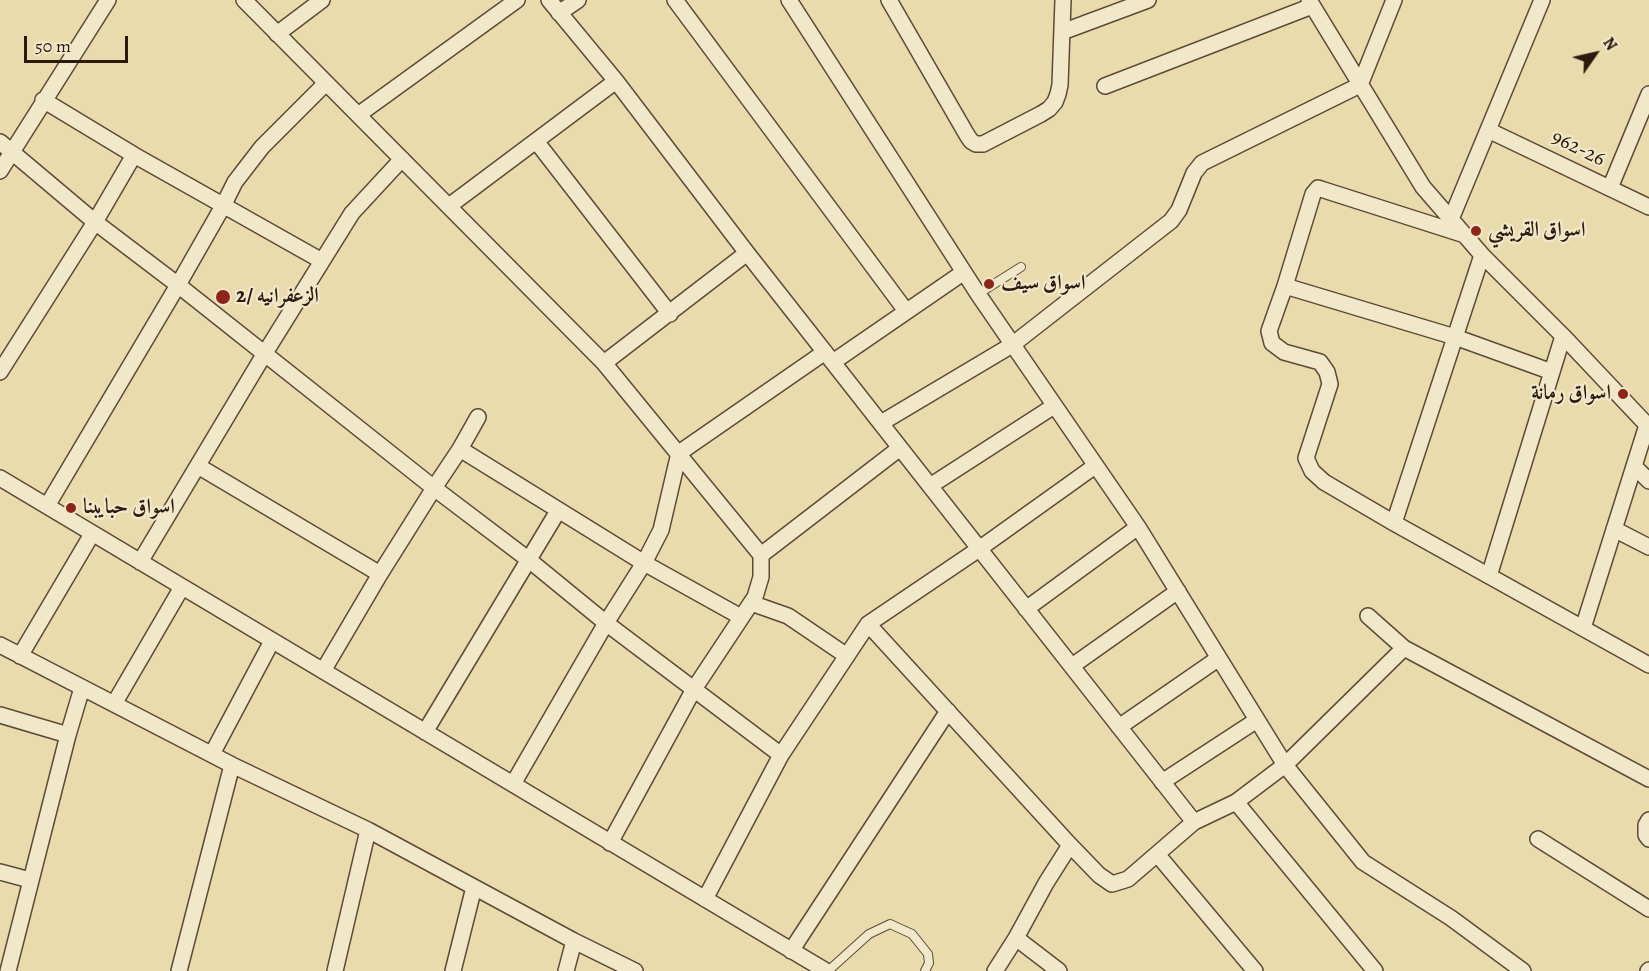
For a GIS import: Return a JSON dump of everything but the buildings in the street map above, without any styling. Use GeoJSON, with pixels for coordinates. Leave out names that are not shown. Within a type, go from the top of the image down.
{"type":"FeatureCollection","features":[{"type":"Feature","properties":{"kind":"street"},"geometry":{"type":"LineString","coordinates":[[0,171],[6,147],[44,100],[108,0]]}},
{"type":"Feature","properties":{"kind":"street"},"geometry":{"type":"LineString","coordinates":[[244,0],[604,363],[761,555],[761,577],[755,597],[694,689],[610,843]]}},
{"type":"Feature","properties":{"kind":"street"},"geometry":{"type":"LineString","coordinates":[[277,34],[322,0]]}},
{"type":"Feature","properties":{"kind":"street"},"geometry":{"type":"LineString","coordinates":[[358,115],[517,0]]}},
{"type":"Feature","properties":{"kind":"street"},"geometry":{"type":"LineString","coordinates":[[549,0],[616,81],[747,253],[1194,822]]}},
{"type":"Feature","properties":{"kind":"street"},"geometry":{"type":"LineString","coordinates":[[559,13],[578,0]]}},
{"type":"Feature","properties":{"kind":"street"},"geometry":{"type":"LineString","coordinates":[[675,0],[906,311]]}},
{"type":"Feature","properties":{"kind":"street"},"geometry":{"type":"LineString","coordinates":[[789,0],[978,294],[1138,526],[1285,765],[1363,861],[1451,918],[1513,968]]}},
{"type":"Feature","properties":{"kind":"street"},"geometry":{"type":"LineString","coordinates":[[889,0],[967,135],[976,144],[989,142],[1041,114],[1055,102],[1060,85],[1063,0]]}},
{"type":"Feature","properties":{"kind":"street"},"geometry":{"type":"LineString","coordinates":[[1062,32],[1148,0]]}},
{"type":"Feature","properties":{"kind":"street"},"geometry":{"type":"LineString","coordinates":[[881,423],[1012,345],[1171,221],[1179,210],[1194,173],[1202,163],[1360,85],[1394,0]]}},
{"type":"Feature","properties":{"kind":"street"},"geometry":{"type":"LineString","coordinates":[[1451,219],[1542,0]]}},
{"type":"Feature","properties":{"kind":"street"},"geometry":{"type":"LineString","coordinates":[[1106,86],[1311,3],[1423,187],[1482,255],[1648,426],[1583,628]]}},
{"type":"Feature","properties":{"kind":"street"},"geometry":{"type":"LineString","coordinates":[[449,206],[616,81]]}},
{"type":"Feature","properties":{"kind":"street"},"geometry":{"type":"LineString","coordinates":[[47,506],[178,285],[235,182],[262,147],[326,83]]}},
{"type":"Feature","properties":{"kind":"street"},"geometry":{"type":"LineString","coordinates":[[1610,188],[1649,93]]}},
{"type":"Feature","properties":{"kind":"street"},"geometry":{"type":"LineString","coordinates":[[44,100],[134,155],[322,261]]}},
{"type":"Feature","properties":{"kind":"street","name":"962-26"},"geometry":{"type":"LineString","coordinates":[[1488,130],[1649,207]]}},
{"type":"Feature","properties":{"kind":"street"},"geometry":{"type":"LineString","coordinates":[[536,141],[670,314]]}},
{"type":"Feature","properties":{"kind":"street"},"geometry":{"type":"LineString","coordinates":[[6,147],[95,222],[265,353],[434,488],[782,755]]}},
{"type":"Feature","properties":{"kind":"street"},"geometry":{"type":"LineString","coordinates":[[0,372],[95,222],[134,155]]}},
{"type":"Feature","properties":{"kind":"street"},"geometry":{"type":"LineString","coordinates":[[140,562],[352,213],[402,159]]}},
{"type":"Feature","properties":{"kind":"street"},"geometry":{"type":"LineString","coordinates":[[1465,235],[1318,188],[1313,194],[1269,331],[1272,343],[1284,352],[1320,362],[1327,372],[1330,384],[1306,458],[1312,471],[1324,482],[1649,665]]}},
{"type":"Feature","properties":{"kind":"street"},"geometry":{"type":"LineString","coordinates":[[604,363],[747,253]]}},
{"type":"Feature","properties":{"kind":"street"},"geometry":{"type":"LineString","coordinates":[[1394,523],[1482,255]]}},
{"type":"Feature","properties":{"kind":"street"},"geometry":{"type":"LineString","coordinates":[[513,784],[662,530],[679,453],[829,357],[906,311],[964,272]]}},
{"type":"Feature","properties":{"kind":"street"},"geometry":{"type":"LineString","coordinates":[[1285,286],[1455,337],[1552,372]]}},
{"type":"Feature","properties":{"kind":"street"},"geometry":{"type":"LineString","coordinates":[[1490,576],[1563,336]]}},
{"type":"Feature","properties":{"kind":"street"},"geometry":{"type":"LineString","coordinates":[[930,486],[1054,406]]}},
{"type":"Feature","properties":{"kind":"street"},"geometry":{"type":"LineString","coordinates":[[323,671],[478,417]]}},
{"type":"Feature","properties":{"kind":"street"},"geometry":{"type":"LineString","coordinates":[[761,555],[900,448]]}},
{"type":"Feature","properties":{"kind":"street"},"geometry":{"type":"LineString","coordinates":[[460,449],[644,563],[741,618]]}},
{"type":"Feature","properties":{"kind":"street"},"geometry":{"type":"LineString","coordinates":[[198,466],[381,574]]}},
{"type":"Feature","properties":{"kind":"street"},"geometry":{"type":"LineString","coordinates":[[705,899],[782,755],[868,624],[979,549],[1095,466]]}},
{"type":"Feature","properties":{"kind":"street"},"geometry":{"type":"LineString","coordinates":[[1634,466],[1649,481]]}},
{"type":"Feature","properties":{"kind":"street"},"geometry":{"type":"LineString","coordinates":[[0,479],[827,971]]}},
{"type":"Feature","properties":{"kind":"street"},"geometry":{"type":"LineString","coordinates":[[425,732],[558,511]]}},
{"type":"Feature","properties":{"kind":"street"},"geometry":{"type":"LineString","coordinates":[[1026,609],[1138,526]]}},
{"type":"Feature","properties":{"kind":"street"},"geometry":{"type":"LineString","coordinates":[[1614,530],[1649,547]]}},
{"type":"Feature","properties":{"kind":"street"},"geometry":{"type":"LineString","coordinates":[[20,656],[92,534]]}},
{"type":"Feature","properties":{"kind":"street"},"geometry":{"type":"LineString","coordinates":[[114,704],[182,587]]}},
{"type":"Feature","properties":{"kind":"street"},"geometry":{"type":"LineString","coordinates":[[1071,666],[1178,591]]}},
{"type":"Feature","properties":{"kind":"street"},"geometry":{"type":"LineString","coordinates":[[751,603],[788,616],[847,656]]}},
{"type":"Feature","properties":{"kind":"street"},"geometry":{"type":"LineString","coordinates":[[1368,616],[1404,648],[1649,779]]}},
{"type":"Feature","properties":{"kind":"street"},"geometry":{"type":"LineString","coordinates":[[868,624],[1070,845],[1099,875],[1112,884],[1128,879],[1194,822],[1236,802],[1285,765],[1404,648]]}},
{"type":"Feature","properties":{"kind":"street"},"geometry":{"type":"LineString","coordinates":[[212,754],[272,641]]}},
{"type":"Feature","properties":{"kind":"street"},"geometry":{"type":"LineString","coordinates":[[0,645],[232,765],[368,830],[574,941],[635,971]]}},
{"type":"Feature","properties":{"kind":"street"},"geometry":{"type":"LineString","coordinates":[[1119,727],[1219,658]]}},
{"type":"Feature","properties":{"kind":"street"},"geometry":{"type":"LineString","coordinates":[[8,971],[82,688]]}},
{"type":"Feature","properties":{"kind":"street"},"geometry":{"type":"LineString","coordinates":[[791,951],[948,711]]}},
{"type":"Feature","properties":{"kind":"street"},"geometry":{"type":"LineString","coordinates":[[0,715],[68,735]]}},
{"type":"Feature","properties":{"kind":"street"},"geometry":{"type":"LineString","coordinates":[[1162,782],[1257,720]]}},
{"type":"Feature","properties":{"kind":"street"},"geometry":{"type":"LineString","coordinates":[[179,971],[232,765]]}},
{"type":"Feature","properties":{"kind":"street"},"geometry":{"type":"LineString","coordinates":[[1236,802],[1375,971]]}},
{"type":"Feature","properties":{"kind":"street"},"geometry":{"type":"LineString","coordinates":[[1649,820],[1646,825],[1646,835],[1649,839]]}},
{"type":"Feature","properties":{"kind":"street"},"geometry":{"type":"LineString","coordinates":[[334,971],[368,830]]}},
{"type":"Feature","properties":{"kind":"street"},"geometry":{"type":"LineString","coordinates":[[1539,839],[1649,909]]}},
{"type":"Feature","properties":{"kind":"street"},"geometry":{"type":"LineString","coordinates":[[994,971],[1070,845]]}},
{"type":"Feature","properties":{"kind":"street"},"geometry":{"type":"LineString","coordinates":[[1157,854],[1255,971]]}},
{"type":"Feature","properties":{"kind":"street"},"geometry":{"type":"LineString","coordinates":[[0,872],[30,880]]}},
{"type":"Feature","properties":{"kind":"street"},"geometry":{"type":"LineString","coordinates":[[453,971],[474,887]]}},
{"type":"Feature","properties":{"kind":"street"},"geometry":{"type":"LineString","coordinates":[[1016,938],[1059,971]]}},
{"type":"Feature","properties":{"kind":"street"},"geometry":{"type":"LineString","coordinates":[[566,971],[574,941]]}},
{"type":"Feature","properties":{"kind":"lane"},"geometry":{"type":"LineString","coordinates":[[978,294],[1021,267]]}},
{"type":"Feature","properties":{"kind":"lane"},"geometry":{"type":"LineString","coordinates":[[827,971],[869,934],[890,924],[912,934],[928,954],[929,963],[926,971]]}},
{"type":"Feature","properties":{"kind":"place","name":"اسواق القريشي"},"geometry":{"type":"Point","coordinates":[1476,231]}},
{"type":"Feature","properties":{"kind":"place","name":"اسواق سيف"},"geometry":{"type":"Point","coordinates":[989,284]}},
{"type":"Feature","properties":{"kind":"place","name":"الزعفرانيه /2"},"geometry":{"type":"Point","coordinates":[223,297]}},
{"type":"Feature","properties":{"kind":"place","name":"اسواق رمانة"},"geometry":{"type":"Point","coordinates":[1623,394]}},
{"type":"Feature","properties":{"kind":"place","name":"اسواق حبايبنا"},"geometry":{"type":"Point","coordinates":[71,508]}}]}
